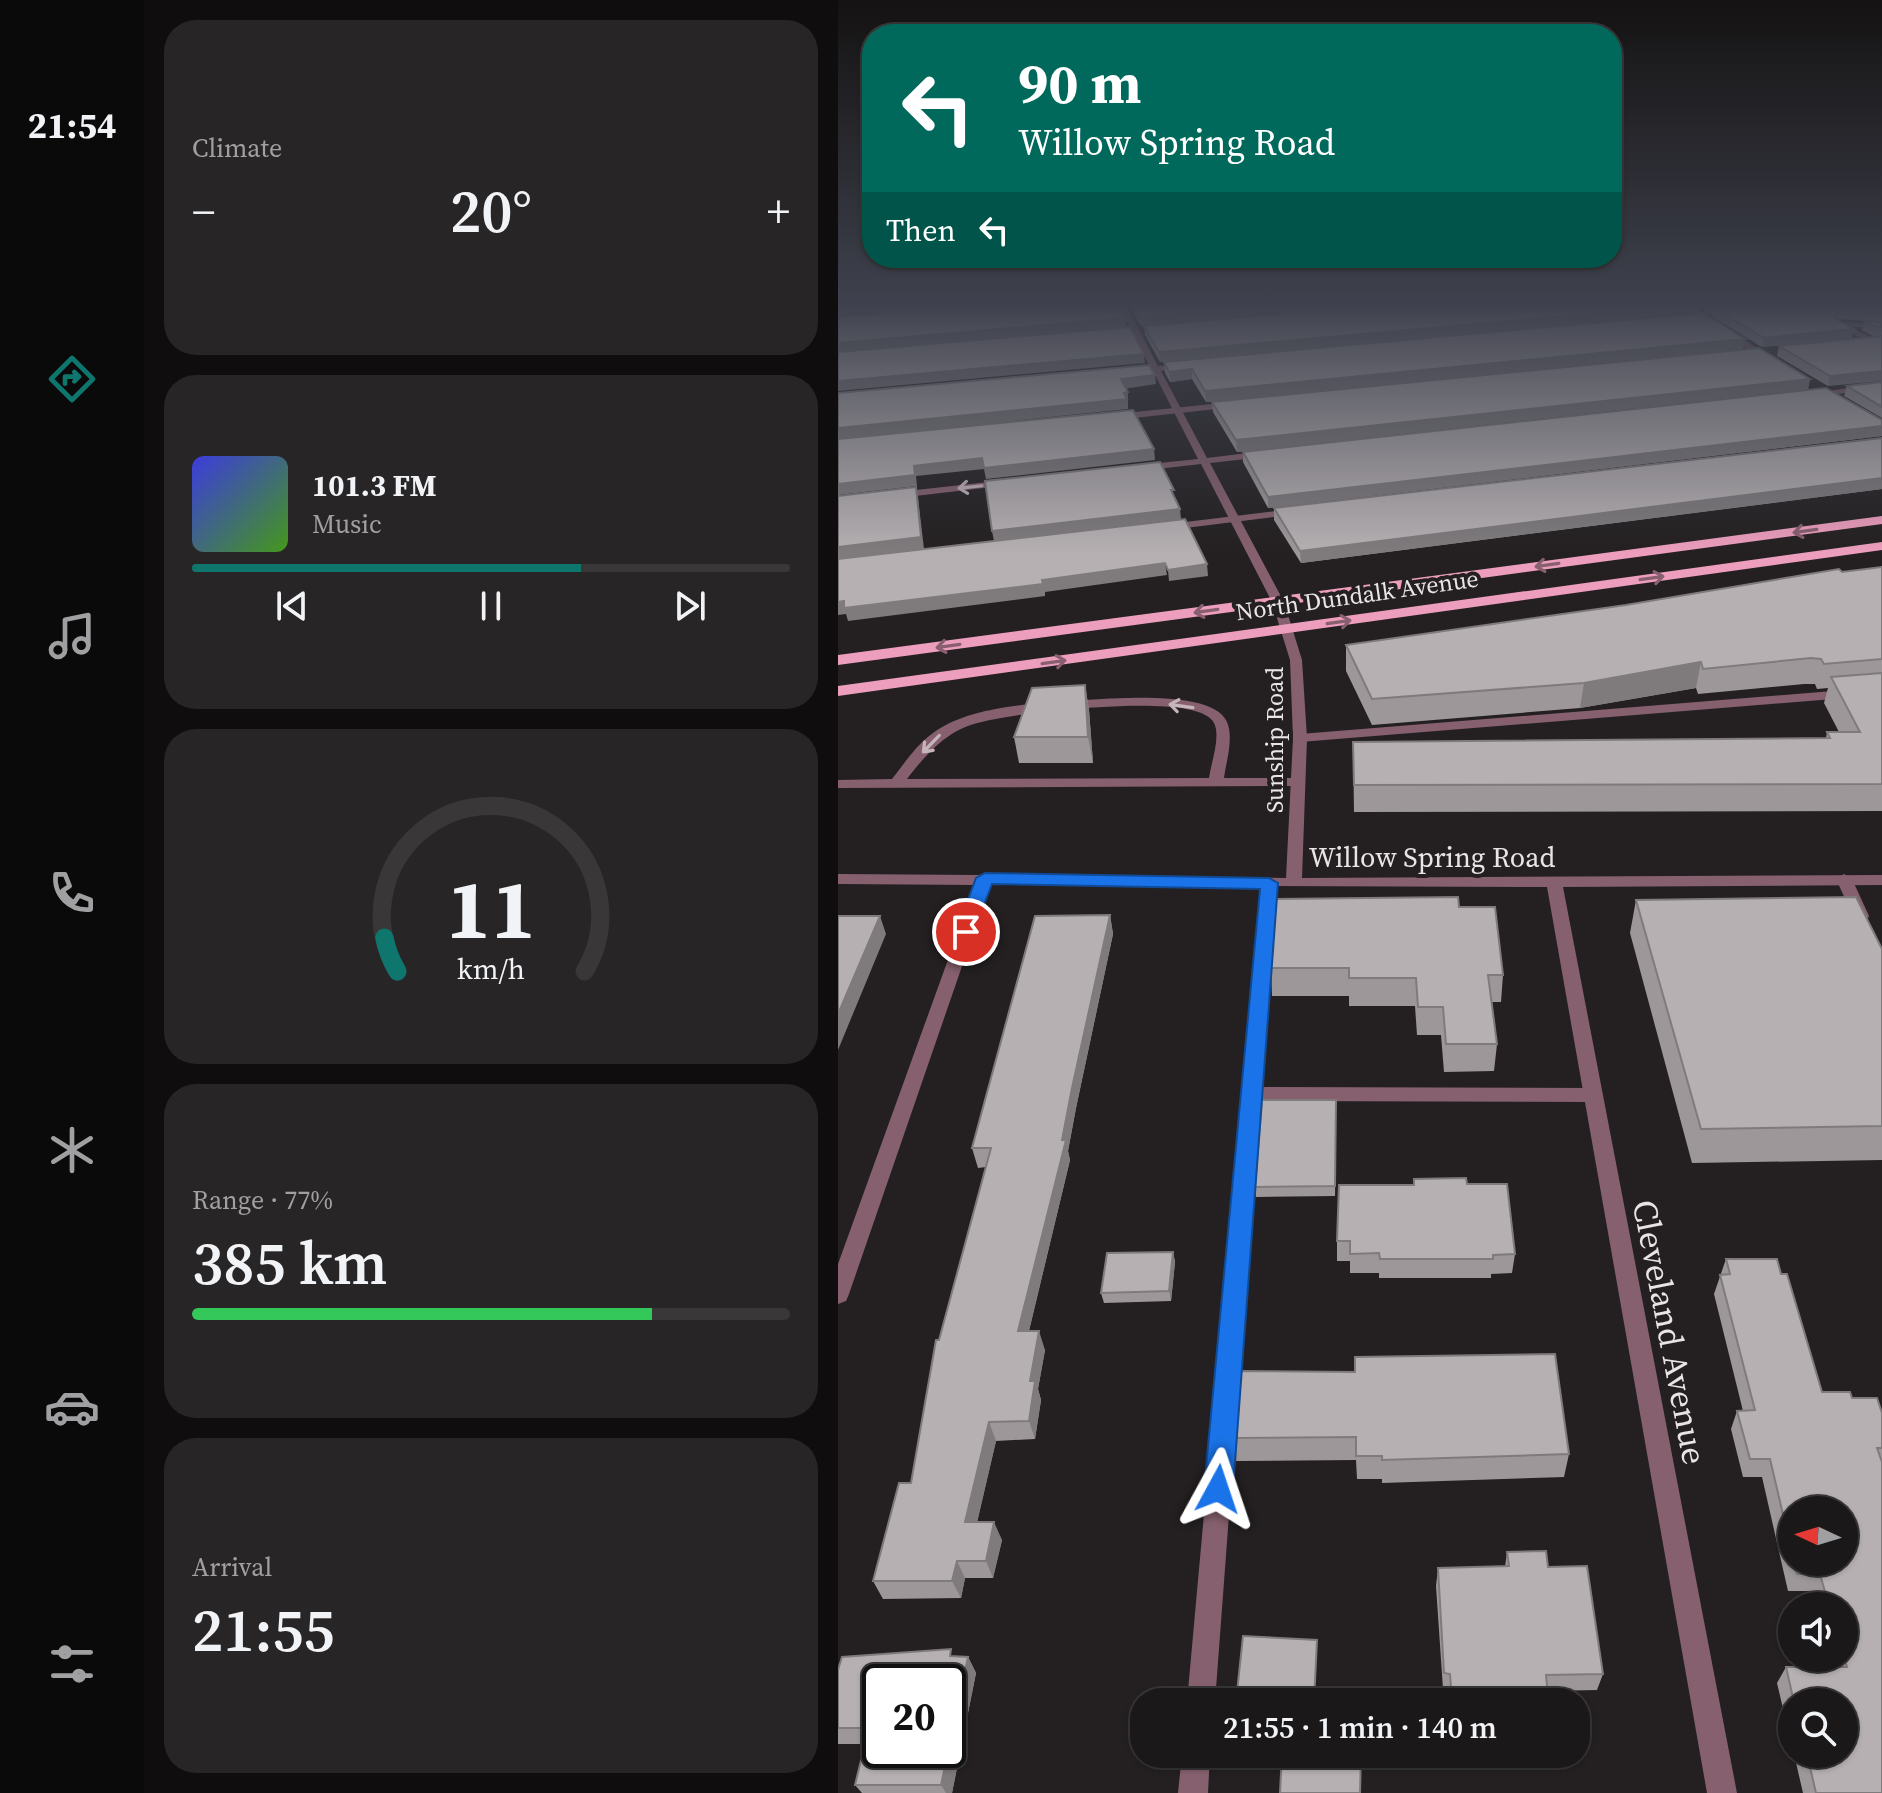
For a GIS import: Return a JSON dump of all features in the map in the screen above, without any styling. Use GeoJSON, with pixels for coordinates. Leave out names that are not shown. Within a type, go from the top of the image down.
{"type":"FeatureCollection","features":[{"type":"Feature","properties":{"kind":"main road","name":"North Dundalk Avenue"},"geometry":{"type":"LineString","coordinates":[[838,660],[1882,520]]}},
{"type":"Feature","properties":{"kind":"main road","name":"North Dundalk Avenue"},"geometry":{"type":"LineString","coordinates":[[838,691],[1882,546]]}},
{"type":"Feature","properties":{"kind":"street","name":"Sunship Road"},"geometry":{"type":"LineString","coordinates":[[1164,387],[1236,519],[1278,602],[1288,629],[1296,660],[1300,738],[1294,883]]}},
{"type":"Feature","properties":{"kind":"street"},"geometry":{"type":"LineString","coordinates":[[1817,387],[1837,399]]}},
{"type":"Feature","properties":{"kind":"street"},"geometry":{"type":"LineString","coordinates":[[1795,396],[1876,387]]}},
{"type":"Feature","properties":{"kind":"street"},"geometry":{"type":"LineString","coordinates":[[1099,418],[1239,404]]}},
{"type":"Feature","properties":{"kind":"street"},"geometry":{"type":"LineString","coordinates":[[1123,470],[1280,452]]}},
{"type":"Feature","properties":{"kind":"street"},"geometry":{"type":"LineString","coordinates":[[886,496],[1012,482]]}},
{"type":"Feature","properties":{"kind":"street"},"geometry":{"type":"LineString","coordinates":[[1159,528],[1299,511]]}},
{"type":"Feature","properties":{"kind":"street"},"geometry":{"type":"LineString","coordinates":[[1300,738],[1882,691]]}},
{"type":"Feature","properties":{"kind":"street"},"geometry":{"type":"LineString","coordinates":[[895,785],[934,738],[953,726],[983,716],[1050,705],[1143,703],[1182,705],[1217,715],[1222,724],[1216,782]]}},
{"type":"Feature","properties":{"kind":"street"},"geometry":{"type":"LineString","coordinates":[[838,784],[1297,782]]}},
{"type":"Feature","properties":{"kind":"street"},"geometry":{"type":"LineString","coordinates":[[838,1294],[985,878]]}},
{"type":"Feature","properties":{"kind":"street","name":"Willow Spring Road"},"geometry":{"type":"LineString","coordinates":[[838,879],[1269,883],[1882,880]]}},
{"type":"Feature","properties":{"kind":"street"},"geometry":{"type":"LineString","coordinates":[[1844,879],[1871,937]]}},
{"type":"Feature","properties":{"kind":"street"},"geometry":{"type":"LineString","coordinates":[[1202,1688],[1269,883]]}},
{"type":"Feature","properties":{"kind":"street","name":"Cleveland Avenue"},"geometry":{"type":"LineString","coordinates":[[1554,883],[1722,1793]]}},
{"type":"Feature","properties":{"kind":"street"},"geometry":{"type":"LineString","coordinates":[[1252,1094],[1592,1095]]}},
{"type":"Feature","properties":{"kind":"street"},"geometry":{"type":"LineString","coordinates":[[1193,1793],[1195,1768]]}},
{"type":"Feature","properties":{"kind":"building"},"geometry":{"type":"Polygon","coordinates":[[[908,387],[1125,387],[1128,392],[1124,393],[1127,399],[838,428],[838,393],[908,387]]]}},
{"type":"Feature","properties":{"kind":"building"},"geometry":{"type":"Polygon","coordinates":[[[1202,387],[1250,387],[1205,391],[1202,387]]]}},
{"type":"Feature","properties":{"kind":"building"},"geometry":{"type":"Polygon","coordinates":[[[1367,387],[1738,387],[1236,440],[1212,402],[1367,387]]]}},
{"type":"Feature","properties":{"kind":"building"},"geometry":{"type":"Polygon","coordinates":[[[1848,387],[1882,387],[1882,407],[1848,387]]]}},
{"type":"Feature","properties":{"kind":"building"},"geometry":{"type":"Polygon","coordinates":[[[1826,388],[1882,420],[1882,426],[1268,497],[1243,452],[1826,388]]]}},
{"type":"Feature","properties":{"kind":"building"},"geometry":{"type":"Polygon","coordinates":[[[1133,410],[1154,449],[984,468],[982,458],[914,466],[915,475],[838,484],[838,439],[1133,410]]]}},
{"type":"Feature","properties":{"kind":"building"},"geometry":{"type":"Polygon","coordinates":[[[1882,438],[1882,478],[1300,551],[1274,508],[1882,438]]]}},
{"type":"Feature","properties":{"kind":"building"},"geometry":{"type":"Polygon","coordinates":[[[1160,462],[1180,509],[992,531],[985,481],[1160,462]]]}},
{"type":"Feature","properties":{"kind":"building"},"geometry":{"type":"Polygon","coordinates":[[[916,487],[921,537],[838,547],[838,496],[916,487]]]}},
{"type":"Feature","properties":{"kind":"building"},"geometry":{"type":"Polygon","coordinates":[[[1185,519],[1207,564],[1168,570],[1165,563],[1042,580],[1043,584],[844,608],[844,601],[838,602],[838,559],[1185,519]]]}},
{"type":"Feature","properties":{"kind":"building"},"geometry":{"type":"Polygon","coordinates":[[[1882,567],[1882,659],[1824,664],[1821,659],[1811,658],[1703,669],[1701,662],[1584,683],[1372,699],[1346,645],[1626,605],[1839,569],[1842,572],[1882,567]]]}},
{"type":"Feature","properties":{"kind":"building"},"geometry":{"type":"Polygon","coordinates":[[[1882,673],[1882,784],[1354,785],[1353,742],[1830,738],[1827,732],[1860,732],[1831,677],[1882,673]]]}},
{"type":"Feature","properties":{"kind":"building"},"geometry":{"type":"Polygon","coordinates":[[[1085,685],[1088,737],[1014,737],[1032,688],[1085,685]]]}},
{"type":"Feature","properties":{"kind":"building"},"geometry":{"type":"Polygon","coordinates":[[[1458,897],[1459,907],[1495,907],[1503,975],[1488,975],[1497,1044],[1446,1044],[1443,1007],[1418,1007],[1416,978],[1349,978],[1349,968],[1271,968],[1275,899],[1458,897]]]}},
{"type":"Feature","properties":{"kind":"building"},"geometry":{"type":"Polygon","coordinates":[[[1856,897],[1882,949],[1882,1126],[1701,1129],[1636,900],[1856,897]]]}},
{"type":"Feature","properties":{"kind":"building"},"geometry":{"type":"Polygon","coordinates":[[[1110,915],[1072,1088],[1062,1140],[1066,1140],[1018,1331],[1039,1331],[1030,1381],[1035,1381],[1029,1421],[989,1422],[965,1522],[994,1522],[986,1561],[957,1561],[952,1581],[873,1581],[899,1483],[911,1483],[936,1340],[939,1340],[991,1148],[972,1148],[1035,916],[1110,915]]]}},
{"type":"Feature","properties":{"kind":"building"},"geometry":{"type":"Polygon","coordinates":[[[838,916],[880,916],[838,1014],[838,916]]]}},
{"type":"Feature","properties":{"kind":"building"},"geometry":{"type":"Polygon","coordinates":[[[1262,1100],[1336,1100],[1335,1186],[1255,1187],[1262,1100]]]}},
{"type":"Feature","properties":{"kind":"building"},"geometry":{"type":"Polygon","coordinates":[[[1466,1178],[1467,1184],[1507,1184],[1515,1254],[1493,1255],[1493,1259],[1380,1259],[1379,1253],[1350,1254],[1350,1241],[1337,1241],[1339,1185],[1414,1185],[1414,1179],[1466,1178]]]}},
{"type":"Feature","properties":{"kind":"building"},"geometry":{"type":"Polygon","coordinates":[[[1173,1252],[1169,1291],[1101,1293],[1107,1253],[1173,1252]]]}},
{"type":"Feature","properties":{"kind":"building"},"geometry":{"type":"Polygon","coordinates":[[[1726,1259],[1777,1259],[1781,1274],[1787,1274],[1822,1392],[1850,1392],[1852,1398],[1877,1398],[1882,1413],[1882,1448],[1877,1448],[1882,1462],[1882,1793],[1816,1793],[1810,1768],[1858,1768],[1858,1688],[1791,1688],[1787,1672],[1858,1672],[1858,1592],[1825,1592],[1821,1576],[1858,1576],[1858,1496],[1779,1496],[1770,1459],[1750,1459],[1737,1411],[1755,1410],[1720,1275],[1730,1274],[1726,1259]]]}},
{"type":"Feature","properties":{"kind":"building"},"geometry":{"type":"Polygon","coordinates":[[[1555,1354],[1569,1454],[1382,1460],[1382,1456],[1356,1456],[1356,1437],[1233,1438],[1238,1371],[1355,1372],[1355,1357],[1555,1354]]]}},
{"type":"Feature","properties":{"kind":"building"},"geometry":{"type":"Polygon","coordinates":[[[1546,1551],[1548,1567],[1587,1566],[1603,1674],[1546,1675],[1547,1688],[1451,1688],[1450,1674],[1444,1673],[1438,1568],[1509,1566],[1507,1552],[1546,1551]]]}},
{"type":"Feature","properties":{"kind":"building"},"geometry":{"type":"Polygon","coordinates":[[[1243,1636],[1317,1640],[1315,1688],[1237,1688],[1243,1636]]]}},
{"type":"Feature","properties":{"kind":"building"},"geometry":{"type":"Polygon","coordinates":[[[951,1649],[950,1656],[968,1657],[966,1666],[966,1664],[862,1664],[862,1728],[838,1728],[838,1670],[842,1657],[951,1649]]]}},
{"type":"Feature","properties":{"kind":"building"},"geometry":{"type":"Polygon","coordinates":[[[862,1756],[862,1768],[945,1768],[941,1785],[855,1785],[862,1756]]]}},
{"type":"Feature","properties":{"kind":"building"},"geometry":{"type":"Polygon","coordinates":[[[1281,1768],[1361,1768],[1360,1793],[1280,1793],[1281,1768]]]}},
{"type":"Feature","properties":{"kind":"route"},"geometry":{"type":"LineString","coordinates":[[966,932],[985,878],[1269,883],[1218,1489]]}}]}
